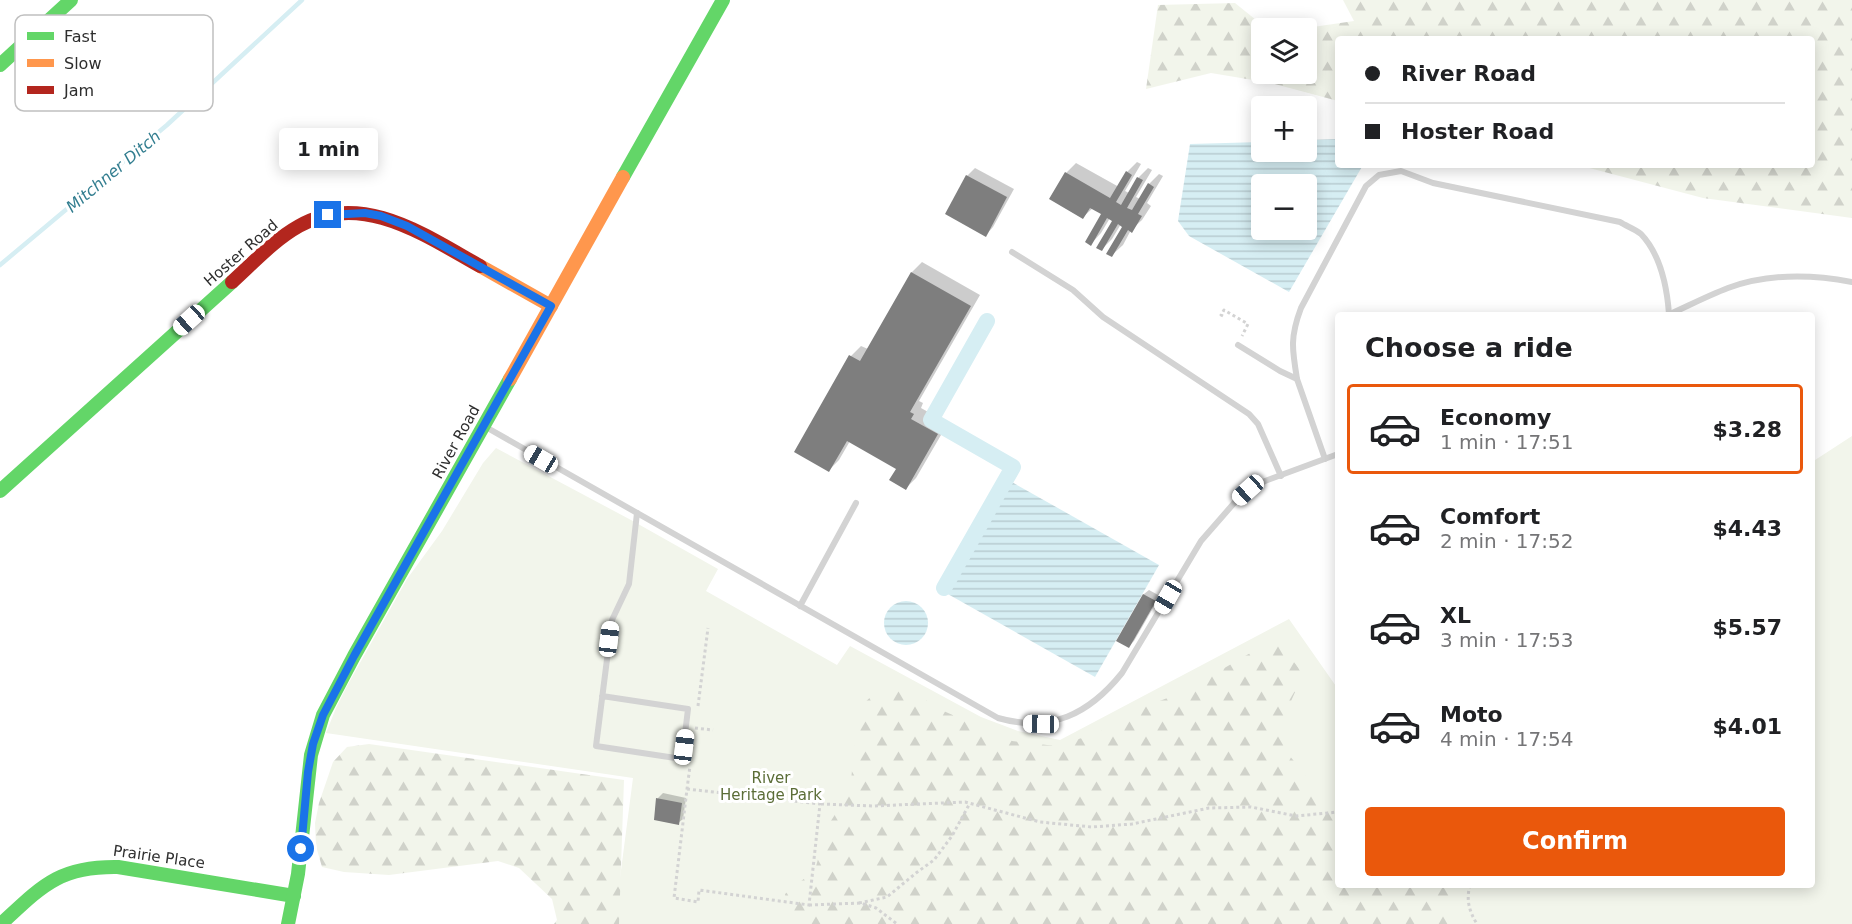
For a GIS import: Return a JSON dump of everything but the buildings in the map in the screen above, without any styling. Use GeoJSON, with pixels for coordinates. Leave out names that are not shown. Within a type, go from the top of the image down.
{"type":"FeatureCollection","features":[{"type":"Feature","properties":{"kind":"street"},"geometry":{"type":"LineString","coordinates":[[55,15],[71,0]]}},
{"type":"Feature","properties":{"kind":"street","name":"River Road"},"geometry":{"type":"LineString","coordinates":[[288,924],[298,874],[308,772],[313,744],[321,722],[354,656],[723,0]]}},
{"type":"Feature","properties":{"kind":"street"},"geometry":{"type":"LineString","coordinates":[[0,65],[15,51]]}},
{"type":"Feature","properties":{"kind":"street","name":"Hoster Road"},"geometry":{"type":"LineString","coordinates":[[0,491],[258,258],[298,226],[308,221],[328,215],[352,213],[365,213],[394,221],[551,306]]}},
{"type":"Feature","properties":{"kind":"street","name":"Prairie Place"},"geometry":{"type":"LineString","coordinates":[[1,924],[45,884],[77,868],[94,866],[118,867],[294,896]]}},
{"type":"Feature","properties":{"kind":"lane"},"geometry":{"type":"LineString","coordinates":[[1325,459],[1297,379],[1292,349],[1294,327],[1301,308],[1366,186],[1380,175],[1401,171],[1433,183],[1620,222],[1640,233],[1663,272],[1669,312]]}},
{"type":"Feature","properties":{"kind":"lane"},"geometry":{"type":"LineString","coordinates":[[1012,252],[1073,290],[1103,317],[1242,408],[1258,424],[1281,476]]}},
{"type":"Feature","properties":{"kind":"lane"},"geometry":{"type":"LineString","coordinates":[[1676,312],[1728,288],[1766,278],[1800,276],[1852,282]]}},
{"type":"Feature","properties":{"kind":"lane"},"geometry":{"type":"LineString","coordinates":[[1238,345],[1297,379]]}},
{"type":"Feature","properties":{"kind":"lane"},"geometry":{"type":"LineString","coordinates":[[483,426],[998,718],[1026,723],[1054,722],[1067,717],[1090,706],[1107,691],[1122,673],[1212,527],[1248,490],[1335,455]]}},
{"type":"Feature","properties":{"kind":"lane"},"geometry":{"type":"LineString","coordinates":[[800,606],[855,503]]}},
{"type":"Feature","properties":{"kind":"lane"},"geometry":{"type":"LineString","coordinates":[[602,696],[688,709],[682,759],[596,746],[602,696],[612,620],[629,584],[637,513]]}},
{"type":"Feature","properties":{"kind":"path"},"geometry":{"type":"LineString","coordinates":[[1223,316],[1221,315],[1224,310],[1248,324],[1236,345],[1238,345]]}},
{"type":"Feature","properties":{"kind":"path"},"geometry":{"type":"LineString","coordinates":[[698,708],[708,628]]}},
{"type":"Feature","properties":{"kind":"path"},"geometry":{"type":"LineString","coordinates":[[694,736],[697,718]]}},
{"type":"Feature","properties":{"kind":"path"},"geometry":{"type":"LineString","coordinates":[[695,728],[713,730]]}},
{"type":"Feature","properties":{"kind":"path"},"geometry":{"type":"LineString","coordinates":[[691,757],[674,898],[698,902],[699,890],[809,905],[859,903],[887,897],[934,860],[952,836],[970,803]]}},
{"type":"Feature","properties":{"kind":"path"},"geometry":{"type":"LineString","coordinates":[[687,789],[820,804],[873,806],[965,802],[1040,822],[1092,827],[1132,824],[1209,808],[1251,807],[1296,816],[1335,812]]}},
{"type":"Feature","properties":{"kind":"path"},"geometry":{"type":"LineString","coordinates":[[809,905],[820,804]]}},
{"type":"Feature","properties":{"kind":"path"},"geometry":{"type":"LineString","coordinates":[[1469,888],[1468,906],[1477,924]]}},
{"type":"Feature","properties":{"kind":"path"},"geometry":{"type":"LineString","coordinates":[[859,903],[876,908],[897,924]]}},
{"type":"Feature","properties":{"kind":"green space"},"geometry":{"type":"Polygon","coordinates":[[[1343,0],[1852,0],[1852,218],[1703,198],[1589,168],[1815,168],[1815,36],[1335,36],[1335,100],[1275,84],[1317,84],[1317,26],[1354,21],[1343,0]]]}},
{"type":"Feature","properties":{"kind":"green space"},"geometry":{"type":"Polygon","coordinates":[[[1235,3],[1254,18],[1251,18],[1251,80],[1211,73],[1146,89],[1158,5],[1235,3]]]}},
{"type":"Feature","properties":{"kind":"green space","name":"River Heritage Park"},"geometry":{"type":"Polygon","coordinates":[[[1852,436],[1852,924],[614,924],[633,778],[326,733],[347,686],[407,579],[442,531],[483,463],[496,448],[718,569],[706,591],[837,665],[850,646],[981,717],[1018,731],[1060,740],[1289,619],[1335,685],[1335,888],[1815,888],[1815,460],[1852,436]]]}},
{"type":"Feature","properties":{"kind":"green space"},"geometry":{"type":"Polygon","coordinates":[[[1271,641],[1281,645],[1300,670],[1300,681],[1283,719],[1285,750],[1335,812],[1335,888],[1459,888],[1449,924],[801,924],[787,911],[785,894],[815,870],[827,827],[850,791],[858,709],[882,686],[911,690],[939,709],[1012,741],[1056,746],[1098,733],[1131,712],[1183,692],[1271,641]]]}},
{"type":"Feature","properties":{"kind":"green space"},"geometry":{"type":"Polygon","coordinates":[[[369,744],[624,780],[619,924],[554,924],[557,920],[552,899],[519,868],[498,861],[389,875],[344,872],[322,867],[316,846],[315,823],[319,803],[333,762],[347,747],[369,744]]]}},
{"type":"Feature","properties":{"kind":"water"},"geometry":{"type":"Polygon","coordinates":[[[1335,139],[1335,168],[1361,168],[1289,292],[1189,236],[1178,221],[1190,144],[1251,142],[1251,162],[1317,162],[1317,140],[1335,139]]]}},
{"type":"Feature","properties":{"kind":"water"},"geometry":{"type":"Polygon","coordinates":[[[1010,481],[1159,565],[1095,677],[946,593],[1010,481]]]}},
{"type":"Feature","properties":{"kind":"water"},"geometry":{"type":"Polygon","coordinates":[[[906,601],[915,602],[922,607],[927,614],[927,632],[922,639],[915,644],[906,645],[897,644],[890,639],[885,632],[884,623],[885,614],[890,607],[897,602],[906,601]]]}},
{"type":"Feature","properties":{"kind":"waterway","name":"Mitchner Ditch"},"geometry":{"type":"LineString","coordinates":[[213,82],[302,0]]}},
{"type":"Feature","properties":{"kind":"waterway","name":"Mitchner Ditch"},"geometry":{"type":"LineString","coordinates":[[0,265],[182,111]]}},
{"type":"Feature","properties":{"kind":"waterway"},"geometry":{"type":"LineString","coordinates":[[944,588],[1013,467],[931,420],[987,321]]}},
{"type":"Feature","properties":{"kind":"traffic: fast"},"geometry":{"type":"LineString","coordinates":[[55,15],[71,0]]}},
{"type":"Feature","properties":{"kind":"traffic: fast"},"geometry":{"type":"LineString","coordinates":[[623,177],[723,0]]}},
{"type":"Feature","properties":{"kind":"traffic: fast"},"geometry":{"type":"LineString","coordinates":[[0,65],[15,51]]}},
{"type":"Feature","properties":{"kind":"traffic: fast"},"geometry":{"type":"LineString","coordinates":[[0,491],[232,282]]}},
{"type":"Feature","properties":{"kind":"traffic: fast"},"geometry":{"type":"LineString","coordinates":[[288,924],[298,874],[311,755],[323,715],[510,379]]}},
{"type":"Feature","properties":{"kind":"traffic: fast"},"geometry":{"type":"LineString","coordinates":[[1,924],[40,889],[53,881],[81,870],[98,868],[118,867],[294,896]]}},
{"type":"Feature","properties":{"kind":"traffic: slow"},"geometry":{"type":"LineString","coordinates":[[510,379],[623,177]]}},
{"type":"Feature","properties":{"kind":"traffic: slow"},"geometry":{"type":"LineString","coordinates":[[480,266],[551,306]]}},
{"type":"Feature","properties":{"kind":"traffic: jam"},"geometry":{"type":"LineString","coordinates":[[232,282],[272,245],[299,226],[323,216],[346,213],[370,215],[393,221],[438,242],[480,266]]}},
{"type":"Feature","properties":{"kind":"route"},"geometry":{"type":"LineString","coordinates":[[301,849],[308,772],[316,734],[323,715],[551,306],[407,226],[381,216],[365,213],[328,215]]}}]}
